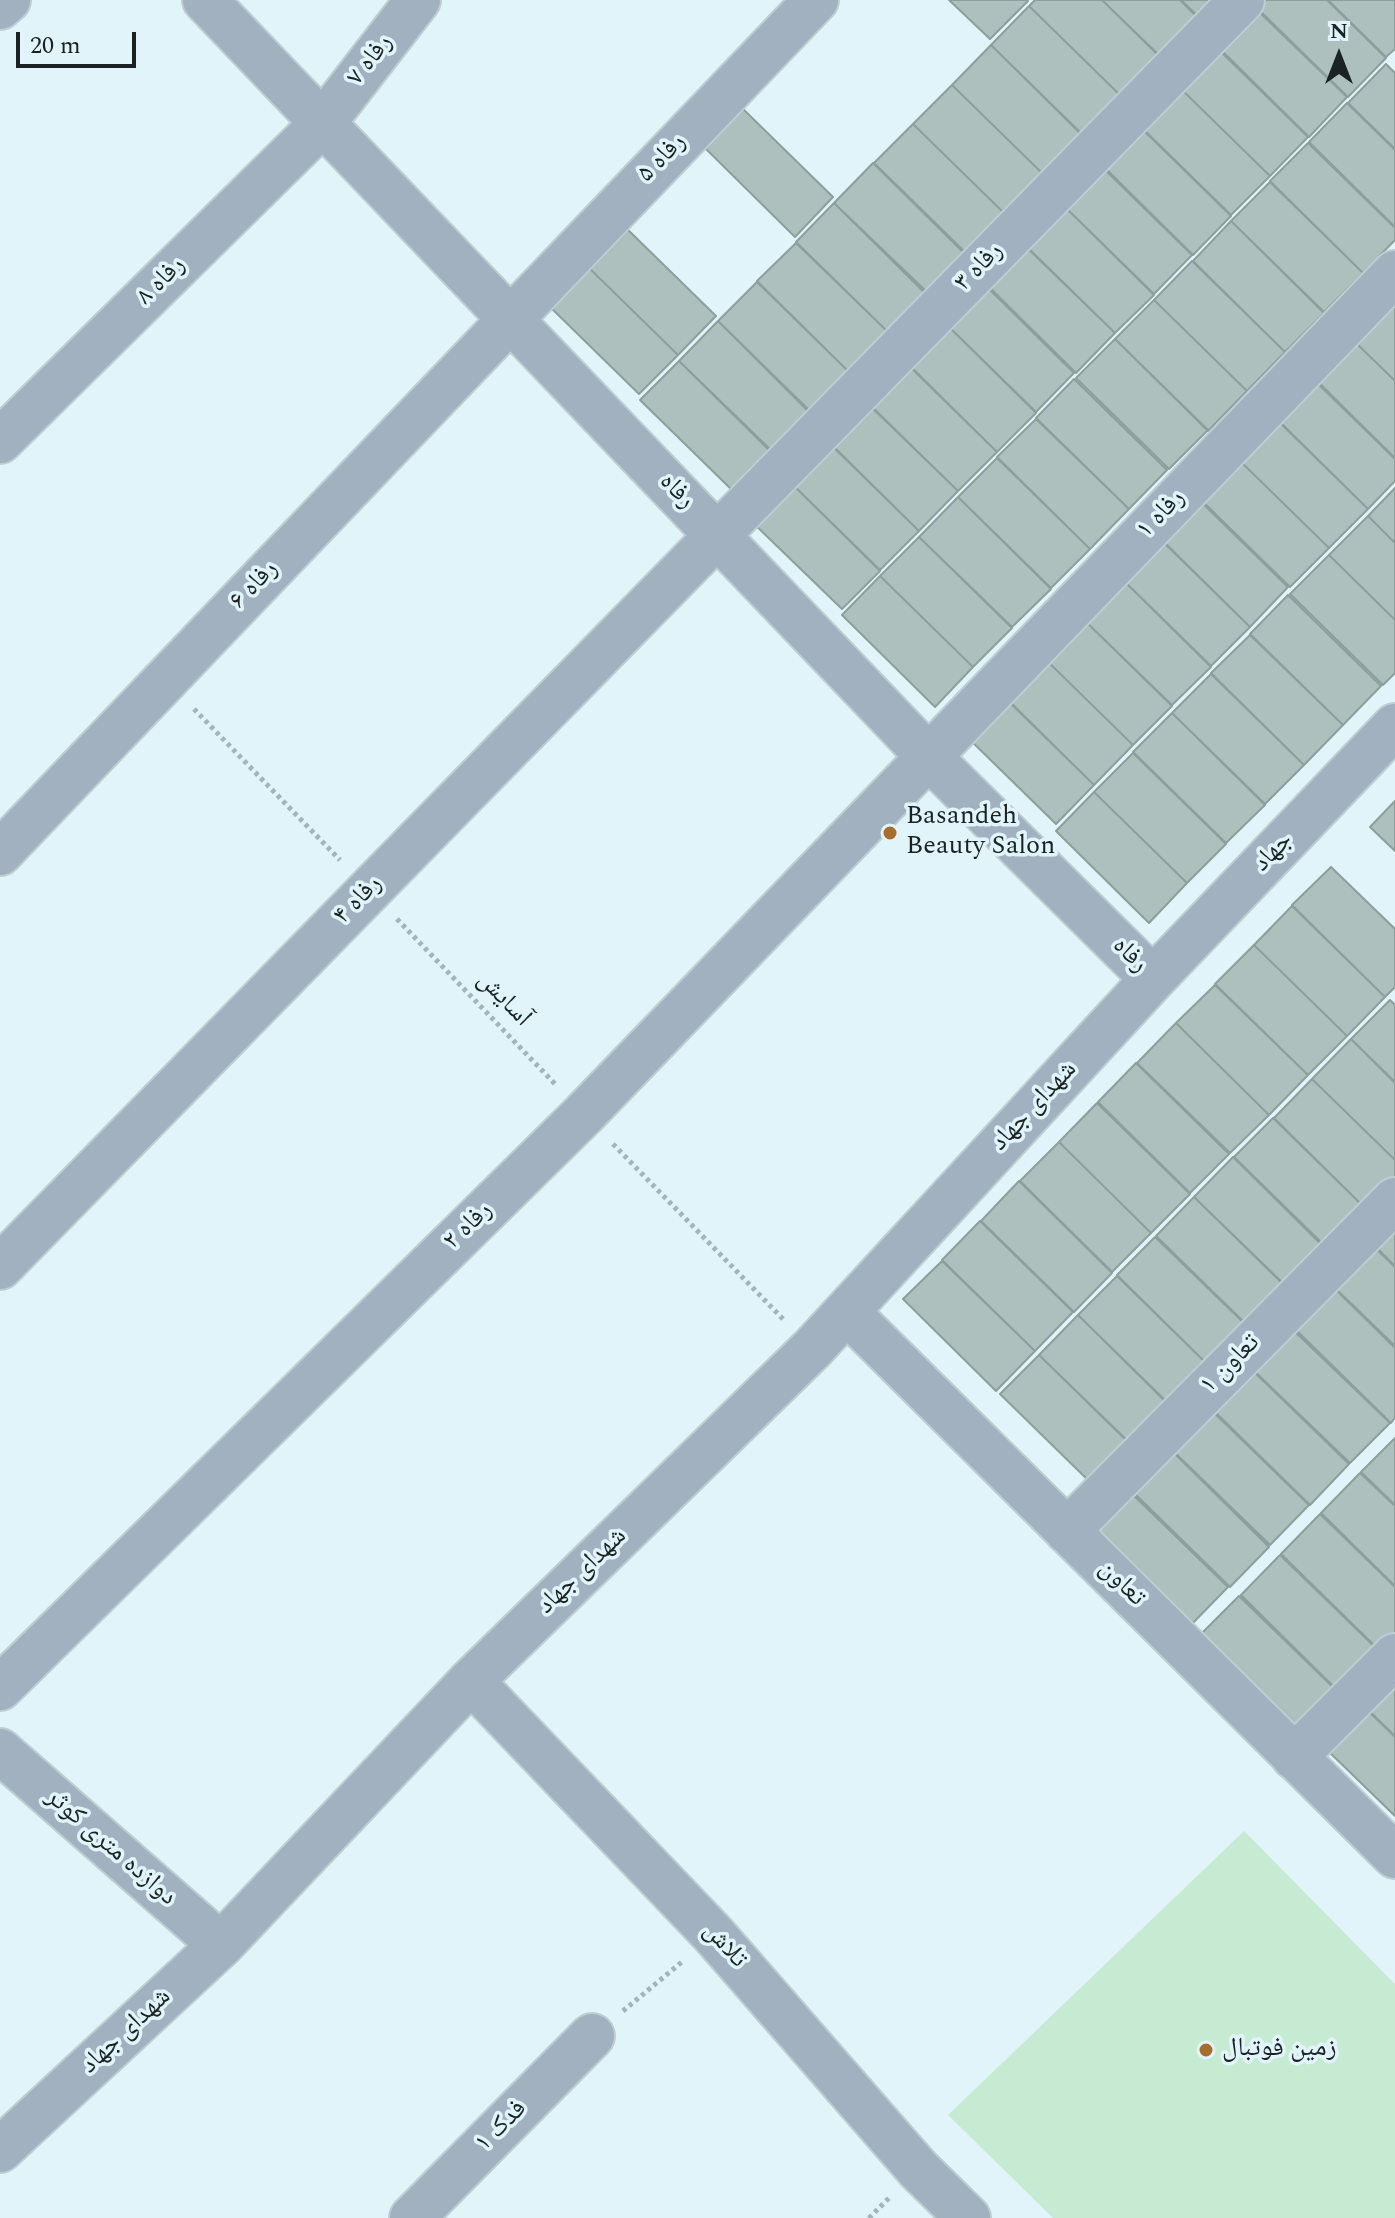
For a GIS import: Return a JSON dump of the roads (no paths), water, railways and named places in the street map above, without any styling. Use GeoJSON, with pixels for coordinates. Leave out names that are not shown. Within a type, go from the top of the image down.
{"type":"FeatureCollection","features":[{"type":"Feature","properties":{"kind":"street"},"geometry":{"type":"LineString","coordinates":[[0,7],[8,0]]}},
{"type":"Feature","properties":{"kind":"street","name":"رفاه"},"geometry":{"type":"LineString","coordinates":[[205,0],[929,757],[1153,979]]}},
{"type":"Feature","properties":{"kind":"street","name":"رفاه ۷"},"geometry":{"type":"LineString","coordinates":[[323,123],[418,0]]}},
{"type":"Feature","properties":{"kind":"street","name":"رفاه ۵"},"geometry":{"type":"LineString","coordinates":[[510,319],[816,0]]}},
{"type":"Feature","properties":{"kind":"street","name":"رفاه ۳"},"geometry":{"type":"LineString","coordinates":[[718,536],[1242,0]]}},
{"type":"Feature","properties":{"kind":"street","name":"رفاه ۸"},"geometry":{"type":"LineString","coordinates":[[0,441],[323,123]]}},
{"type":"Feature","properties":{"kind":"street","name":"رفاه ۱"},"geometry":{"type":"LineString","coordinates":[[929,757],[1395,273]]}},
{"type":"Feature","properties":{"kind":"street","name":"رفاه ۶"},"geometry":{"type":"LineString","coordinates":[[0,853],[510,319]]}},
{"type":"Feature","properties":{"kind":"street","name":"رفاه ۴"},"geometry":{"type":"LineString","coordinates":[[0,1267],[718,536]]}},
{"type":"Feature","properties":{"kind":"street","name":"جهاد"},"geometry":{"type":"LineString","coordinates":[[1153,979],[1395,726]]}},
{"type":"Feature","properties":{"kind":"street","name":"رفاه ۲"},"geometry":{"type":"LineString","coordinates":[[0,1688],[584,1114],[929,757]]}},
{"type":"Feature","properties":{"kind":"street","name":"شهدای جهاد"},"geometry":{"type":"LineString","coordinates":[[0,2150],[221,1945],[471,1681],[812,1349],[1153,979]]}},
{"type":"Feature","properties":{"kind":"street","name":"تعاون ۱"},"geometry":{"type":"LineString","coordinates":[[1067,1531],[1395,1200]]}},
{"type":"Feature","properties":{"kind":"street","name":"تعاون"},"geometry":{"type":"LineString","coordinates":[[847,1312],[1395,1856]]}},
{"type":"Feature","properties":{"kind":"street"},"geometry":{"type":"LineString","coordinates":[[1294,1757],[1395,1656]]}},
{"type":"Feature","properties":{"kind":"street","name":"تلاش"},"geometry":{"type":"LineString","coordinates":[[471,1681],[714,1935],[918,2169],[968,2218]]}},
{"type":"Feature","properties":{"kind":"street","name":"دوازده متری کوثر"},"geometry":{"type":"LineString","coordinates":[[0,1751],[221,1945]]}},
{"type":"Feature","properties":{"kind":"street","name":"فدک ۱"},"geometry":{"type":"LineString","coordinates":[[412,2218],[592,2036]]}},
{"type":"Feature","properties":{"kind":"place","name":"Basandeh Beauty Salon"},"geometry":{"type":"Point","coordinates":[890,833]}},
{"type":"Feature","properties":{"kind":"place","name":"زمین فوتبال"},"geometry":{"type":"Point","coordinates":[1206,2050]}}]}
